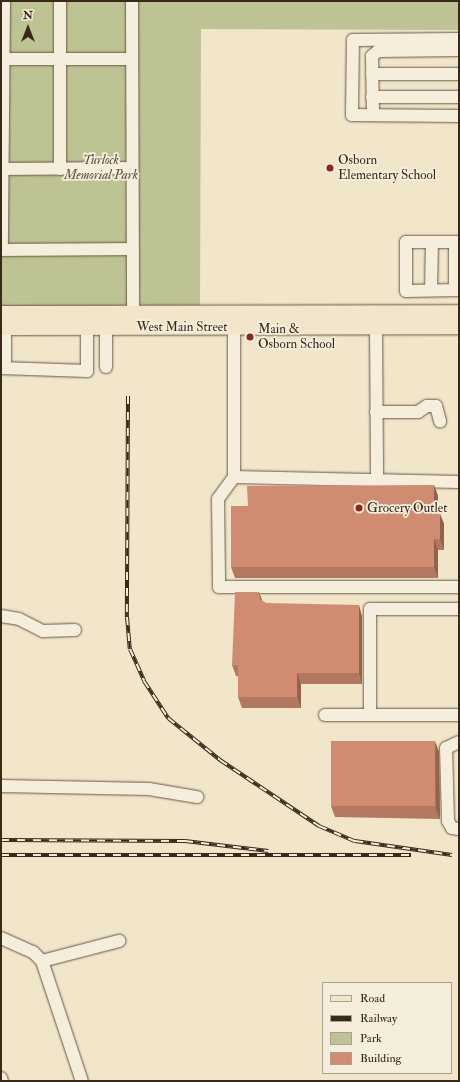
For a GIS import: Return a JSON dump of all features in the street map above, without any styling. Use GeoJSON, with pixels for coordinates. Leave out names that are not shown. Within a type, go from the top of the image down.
{"type":"FeatureCollection","features":[{"type":"Feature","properties":{"kind":"main road","name":"West Main Street"},"geometry":{"type":"LineString","coordinates":[[2,322],[87,327],[132,312],[459,312]]}},
{"type":"Feature","properties":{"kind":"main road","name":"West Main Street"},"geometry":{"type":"LineString","coordinates":[[2,322],[106,320],[234,327],[459,326]]}},
{"type":"Feature","properties":{"kind":"street"},"geometry":{"type":"LineString","coordinates":[[4,1],[2,59],[2,250],[132,249]]}},
{"type":"Feature","properties":{"kind":"street"},"geometry":{"type":"LineString","coordinates":[[60,1],[60,169]]}},
{"type":"Feature","properties":{"kind":"street"},"geometry":{"type":"LineString","coordinates":[[132,1],[132,312]]}},
{"type":"Feature","properties":{"kind":"street"},"geometry":{"type":"LineString","coordinates":[[459,40],[353,40],[352,115],[459,116]]}},
{"type":"Feature","properties":{"kind":"street"},"geometry":{"type":"LineString","coordinates":[[373,115],[372,56],[378,51],[459,50]]}},
{"type":"Feature","properties":{"kind":"street"},"geometry":{"type":"LineString","coordinates":[[2,59],[132,59]]}},
{"type":"Feature","properties":{"kind":"street"},"geometry":{"type":"LineString","coordinates":[[372,74],[459,74]]}},
{"type":"Feature","properties":{"kind":"street"},"geometry":{"type":"LineString","coordinates":[[372,97],[459,98]]}},
{"type":"Feature","properties":{"kind":"street"},"geometry":{"type":"LineString","coordinates":[[2,169],[132,168]]}},
{"type":"Feature","properties":{"kind":"street"},"geometry":{"type":"LineString","coordinates":[[406,291],[457,290],[457,242],[406,242],[406,291],[406,312]]}},
{"type":"Feature","properties":{"kind":"street"},"geometry":{"type":"LineString","coordinates":[[431,290],[432,242]]}},
{"type":"Feature","properties":{"kind":"street"},"geometry":{"type":"LineString","coordinates":[[106,320],[106,367]]}},
{"type":"Feature","properties":{"kind":"street"},"geometry":{"type":"LineString","coordinates":[[2,322],[3,368],[87,371],[87,327]]}},
{"type":"Feature","properties":{"kind":"street"},"geometry":{"type":"LineString","coordinates":[[234,327],[234,477],[218,499],[219,587],[459,587]]}},
{"type":"Feature","properties":{"kind":"street"},"geometry":{"type":"LineString","coordinates":[[376,327],[377,479]]}},
{"type":"Feature","properties":{"kind":"street"},"geometry":{"type":"LineString","coordinates":[[376,412],[419,412],[427,406],[436,406],[440,421]]}},
{"type":"Feature","properties":{"kind":"street"},"geometry":{"type":"LineString","coordinates":[[234,477],[459,482]]}},
{"type":"Feature","properties":{"kind":"street"},"geometry":{"type":"LineString","coordinates":[[355,606],[370,608],[459,609]]}},
{"type":"Feature","properties":{"kind":"street"},"geometry":{"type":"LineString","coordinates":[[370,608],[370,715]]}},
{"type":"Feature","properties":{"kind":"street"},"geometry":{"type":"LineString","coordinates":[[1,616],[19,619],[43,631],[75,630]]}},
{"type":"Feature","properties":{"kind":"street"},"geometry":{"type":"LineString","coordinates":[[325,715],[459,715]]}},
{"type":"Feature","properties":{"kind":"street"},"geometry":{"type":"LineString","coordinates":[[459,742],[446,748],[448,821],[452,828],[459,829]]}},
{"type":"Feature","properties":{"kind":"street"},"geometry":{"type":"LineString","coordinates":[[1,786],[149,789],[197,797]]}},
{"type":"Feature","properties":{"kind":"street"},"geometry":{"type":"LineString","coordinates":[[1,938],[33,952],[42,961],[82,1081]]}},
{"type":"Feature","properties":{"kind":"street"},"geometry":{"type":"LineString","coordinates":[[42,961],[119,941]]}},
{"type":"Feature","properties":{"kind":"green space","name":"Turlock Memorial Park"},"geometry":{"type":"Polygon","coordinates":[[[1,1],[459,1],[459,30],[201,29],[200,307],[1,307],[1,1]]]}},
{"type":"Feature","properties":{"kind":"building"},"geometry":{"type":"Polygon","coordinates":[[[434,485],[434,514],[440,514],[440,539],[434,539],[434,567],[231,567],[231,506],[248,506],[247,486],[434,485]]]}},
{"type":"Feature","properties":{"kind":"building"},"geometry":{"type":"Polygon","coordinates":[[[235,592],[259,592],[260,599],[266,603],[359,605],[359,673],[297,673],[297,697],[238,697],[238,665],[232,665],[235,592]]]}},
{"type":"Feature","properties":{"kind":"building"},"geometry":{"type":"Polygon","coordinates":[[[331,741],[435,741],[435,806],[331,806],[331,741]]]}},
{"type":"Feature","properties":{"kind":"railway"},"geometry":{"type":"LineString","coordinates":[[128,396],[127,617],[130,649],[144,681],[168,718],[220,760],[319,826],[355,841],[452,855]]}},
{"type":"Feature","properties":{"kind":"railway"},"geometry":{"type":"LineString","coordinates":[[1,840],[185,841],[268,851]]}},
{"type":"Feature","properties":{"kind":"railway"},"geometry":{"type":"LineString","coordinates":[[1,855],[411,855]]}},
{"type":"Feature","properties":{"kind":"place","name":"Osborn Elementary School"},"geometry":{"type":"Point","coordinates":[330,168]}},
{"type":"Feature","properties":{"kind":"place","name":"Main & Osborn School"},"geometry":{"type":"Point","coordinates":[250,337]}},
{"type":"Feature","properties":{"kind":"place","name":"Grocery Outlet"},"geometry":{"type":"Point","coordinates":[359,508]}}]}
